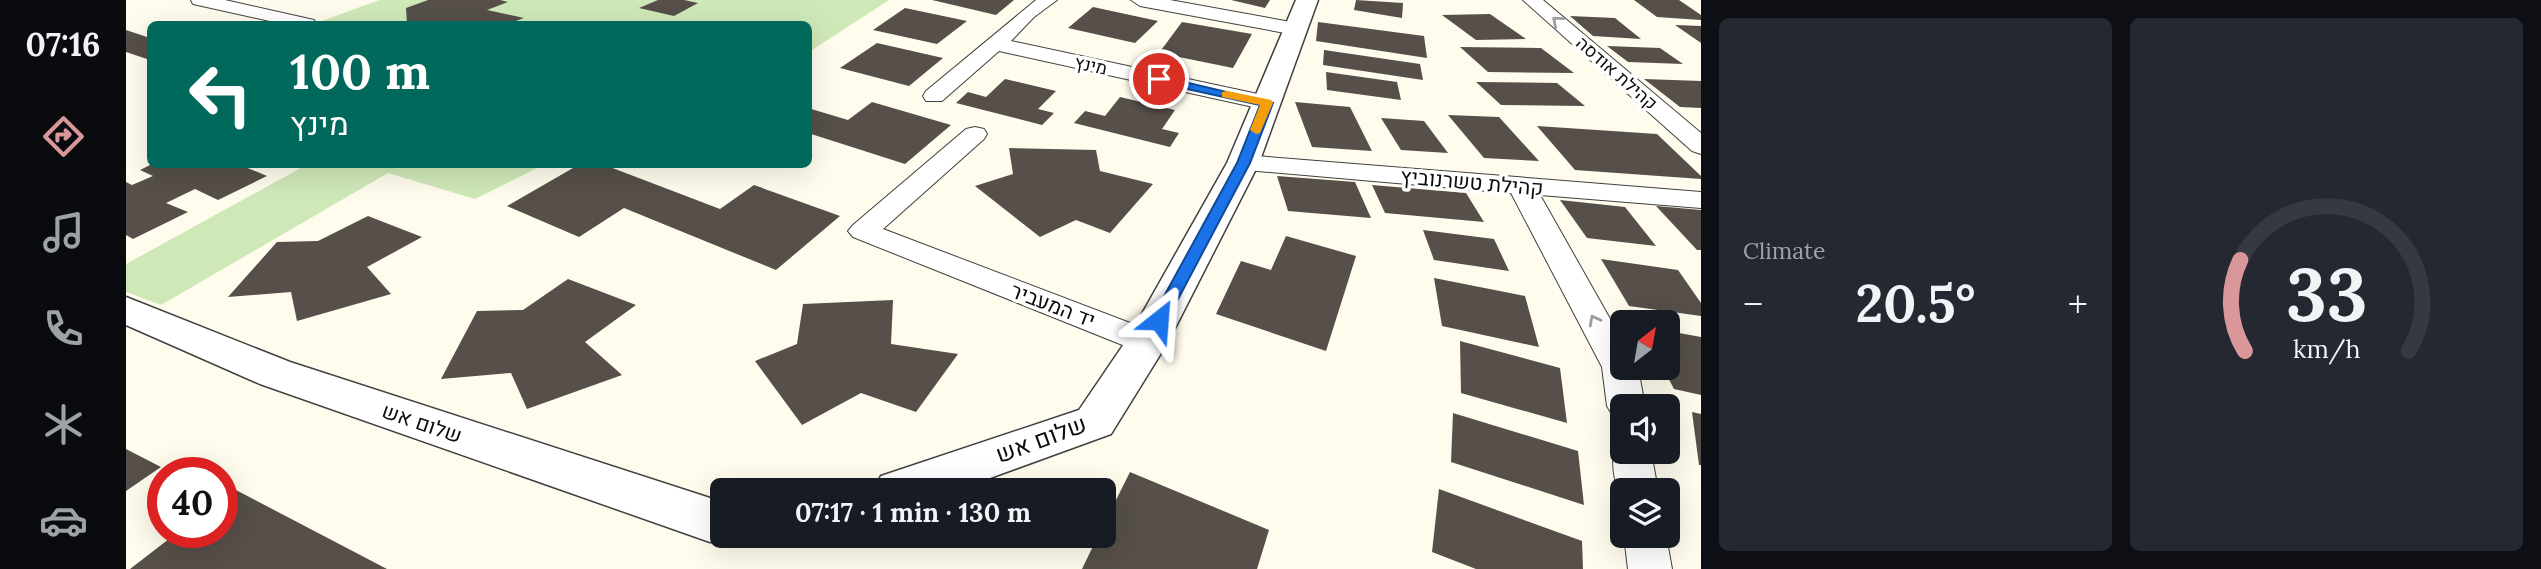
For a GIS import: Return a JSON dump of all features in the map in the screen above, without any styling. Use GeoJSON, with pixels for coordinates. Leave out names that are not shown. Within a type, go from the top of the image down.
{"type":"FeatureCollection","features":[{"type":"Feature","properties":{"kind":"street"},"geometry":{"type":"LineString","coordinates":[[200,0],[294,21]]}},
{"type":"Feature","properties":{"kind":"street"},"geometry":{"type":"LineString","coordinates":[[934,96],[1048,0]]}},
{"type":"Feature","properties":{"kind":"street"},"geometry":{"type":"LineString","coordinates":[[1140,0],[1301,14],[1243,163],[1147,342]]}},
{"type":"Feature","properties":{"kind":"street","name":"קהילת אודסה"},"geometry":{"type":"LineString","coordinates":[[1532,0],[1701,146]]}},
{"type":"Feature","properties":{"kind":"street","name":"מינץ"},"geometry":{"type":"LineString","coordinates":[[997,44],[1267,103]]}},
{"type":"Feature","properties":{"kind":"street","name":"יד המעביר"},"geometry":{"type":"LineString","coordinates":[[975,134],[863,231],[1147,342]]}},
{"type":"Feature","properties":{"kind":"street","name":"קהילת טשרנוביץ"},"geometry":{"type":"LineString","coordinates":[[1243,163],[1701,200]]}},
{"type":"Feature","properties":{"kind":"street"},"geometry":{"type":"LineString","coordinates":[[1521,186],[1620,368],[1624,394]]}},
{"type":"Feature","properties":{"kind":"street","name":"שלום אש"},"geometry":{"type":"LineString","coordinates":[[126,310],[275,373],[710,520]]}},
{"type":"Feature","properties":{"kind":"street","name":"שלום אש"},"geometry":{"type":"LineString","coordinates":[[934,478],[1095,422],[1147,342]]}},
{"type":"Feature","properties":{"kind":"street"},"geometry":{"type":"LineString","coordinates":[[1647,548],[1650,569]]}},
{"type":"Feature","properties":{"kind":"green space"},"geometry":{"type":"Polygon","coordinates":[[[379,0],[889,0],[812,50],[812,21],[322,21],[379,0]]]}},
{"type":"Feature","properties":{"kind":"green space"},"geometry":{"type":"Polygon","coordinates":[[[301,168],[537,168],[475,199],[388,173],[161,305],[126,292],[126,264],[301,168]]]}},
{"type":"Feature","properties":{"kind":"building"},"geometry":{"type":"Polygon","coordinates":[[[428,0],[500,0],[508,2],[487,10],[524,18],[516,21],[407,21],[406,8],[428,0]]]}},
{"type":"Feature","properties":{"kind":"building"},"geometry":{"type":"Polygon","coordinates":[[[658,0],[698,3],[674,16],[639,8],[658,0]]]}},
{"type":"Feature","properties":{"kind":"building"},"geometry":{"type":"Polygon","coordinates":[[[932,0],[1014,0],[996,15],[932,0]]]}},
{"type":"Feature","properties":{"kind":"building"},"geometry":{"type":"Polygon","coordinates":[[[1231,0],[1270,0],[1265,8],[1231,0]]]}},
{"type":"Feature","properties":{"kind":"building"},"geometry":{"type":"Polygon","coordinates":[[[1356,0],[1403,3],[1402,18],[1354,10],[1356,0]]]}},
{"type":"Feature","properties":{"kind":"building"},"geometry":{"type":"Polygon","coordinates":[[[1634,0],[1679,0],[1701,15],[1701,20],[1657,17],[1634,0]]]}},
{"type":"Feature","properties":{"kind":"building"},"geometry":{"type":"Polygon","coordinates":[[[1093,7],[1158,21],[1135,43],[1068,28],[1093,7]]]}},
{"type":"Feature","properties":{"kind":"building"},"geometry":{"type":"Polygon","coordinates":[[[905,8],[967,21],[937,44],[873,30],[905,8]]]}},
{"type":"Feature","properties":{"kind":"building"},"geometry":{"type":"Polygon","coordinates":[[[1490,14],[1526,39],[1476,40],[1442,15],[1490,14]]]}},
{"type":"Feature","properties":{"kind":"building"},"geometry":{"type":"Polygon","coordinates":[[[1570,16],[1615,18],[1641,39],[1593,36],[1570,16]]]}},
{"type":"Feature","properties":{"kind":"building"},"geometry":{"type":"Polygon","coordinates":[[[1182,22],[1252,34],[1233,68],[1159,53],[1182,22]]]}},
{"type":"Feature","properties":{"kind":"building"},"geometry":{"type":"Polygon","coordinates":[[[1318,22],[1424,36],[1427,58],[1316,41],[1318,22]]]}},
{"type":"Feature","properties":{"kind":"building"},"geometry":{"type":"Polygon","coordinates":[[[1675,25],[1701,26],[1701,43],[1675,25]]]}},
{"type":"Feature","properties":{"kind":"building"},"geometry":{"type":"Polygon","coordinates":[[[126,30],[147,37],[147,59],[126,52],[126,30]]]}},
{"type":"Feature","properties":{"kind":"building"},"geometry":{"type":"Polygon","coordinates":[[[877,43],[943,58],[909,86],[840,68],[877,43]]]}},
{"type":"Feature","properties":{"kind":"building"},"geometry":{"type":"Polygon","coordinates":[[[1607,46],[1660,48],[1683,64],[1628,62],[1607,46]]]}},
{"type":"Feature","properties":{"kind":"building"},"geometry":{"type":"Polygon","coordinates":[[[1460,47],[1541,48],[1574,73],[1488,72],[1460,47]]]}},
{"type":"Feature","properties":{"kind":"building"},"geometry":{"type":"Polygon","coordinates":[[[1324,50],[1420,64],[1423,80],[1323,65],[1324,50]]]}},
{"type":"Feature","properties":{"kind":"building"},"geometry":{"type":"Polygon","coordinates":[[[1326,72],[1397,82],[1401,100],[1327,90],[1326,72]]]}},
{"type":"Feature","properties":{"kind":"building"},"geometry":{"type":"Polygon","coordinates":[[[1005,79],[1056,91],[1038,109],[1054,113],[1042,125],[956,103],[968,92],[986,97],[1005,79]]]}},
{"type":"Feature","properties":{"kind":"building"},"geometry":{"type":"Polygon","coordinates":[[[1644,79],[1701,81],[1701,108],[1680,107],[1644,79]]]}},
{"type":"Feature","properties":{"kind":"building"},"geometry":{"type":"Polygon","coordinates":[[[1476,82],[1557,83],[1585,106],[1501,105],[1476,82]]]}},
{"type":"Feature","properties":{"kind":"building"},"geometry":{"type":"Polygon","coordinates":[[[1120,97],[1175,110],[1162,129],[1179,133],[1170,147],[1074,123],[1085,111],[1105,116],[1120,97]]]}},
{"type":"Feature","properties":{"kind":"building"},"geometry":{"type":"Polygon","coordinates":[[[872,102],[951,125],[905,164],[812,134],[812,109],[848,120],[872,102]]]}},
{"type":"Feature","properties":{"kind":"building"},"geometry":{"type":"Polygon","coordinates":[[[1295,102],[1350,107],[1372,151],[1312,147],[1295,102]]]}},
{"type":"Feature","properties":{"kind":"building"},"geometry":{"type":"Polygon","coordinates":[[[1448,115],[1499,117],[1539,161],[1484,158],[1448,115]]]}},
{"type":"Feature","properties":{"kind":"building"},"geometry":{"type":"Polygon","coordinates":[[[1381,118],[1424,121],[1448,153],[1401,150],[1381,118]]]}},
{"type":"Feature","properties":{"kind":"building"},"geometry":{"type":"Polygon","coordinates":[[[1537,126],[1657,134],[1701,179],[1575,170],[1537,126]]]}},
{"type":"Feature","properties":{"kind":"building"},"geometry":{"type":"Polygon","coordinates":[[[1009,148],[1096,150],[1100,171],[1153,184],[1110,233],[1076,220],[1040,237],[975,186],[1013,174],[1009,148]]]}},
{"type":"Feature","properties":{"kind":"building"},"geometry":{"type":"Polygon","coordinates":[[[147,166],[248,168],[267,176],[218,200],[195,189],[166,203],[188,212],[133,239],[126,235],[126,182],[132,185],[153,176],[140,170],[147,166]]]}},
{"type":"Feature","properties":{"kind":"building"},"geometry":{"type":"Polygon","coordinates":[[[573,168],[612,168],[720,209],[754,185],[840,216],[776,270],[624,208],[579,237],[507,206],[573,168]]]}},
{"type":"Feature","properties":{"kind":"building"},"geometry":{"type":"Polygon","coordinates":[[[1277,176],[1355,182],[1371,218],[1288,211],[1277,176]]]}},
{"type":"Feature","properties":{"kind":"building"},"geometry":{"type":"Polygon","coordinates":[[[1372,185],[1466,193],[1484,222],[1385,213],[1372,185]]]}},
{"type":"Feature","properties":{"kind":"building"},"geometry":{"type":"Polygon","coordinates":[[[1560,200],[1625,207],[1656,246],[1587,238],[1560,200]]]}},
{"type":"Feature","properties":{"kind":"building"},"geometry":{"type":"Polygon","coordinates":[[[1656,206],[1701,210],[1701,250],[1697,250],[1656,206]]]}},
{"type":"Feature","properties":{"kind":"building"},"geometry":{"type":"Polygon","coordinates":[[[368,216],[422,237],[367,267],[391,294],[297,321],[291,292],[228,297],[277,242],[318,241],[368,216]]]}},
{"type":"Feature","properties":{"kind":"building"},"geometry":{"type":"Polygon","coordinates":[[[1423,230],[1494,239],[1509,271],[1434,260],[1423,230]]]}},
{"type":"Feature","properties":{"kind":"building"},"geometry":{"type":"Polygon","coordinates":[[[1286,236],[1356,256],[1326,351],[1216,314],[1241,261],[1271,270],[1286,236]]]}},
{"type":"Feature","properties":{"kind":"building"},"geometry":{"type":"Polygon","coordinates":[[[1601,259],[1678,270],[1701,303],[1701,316],[1680,313],[1680,310],[1629,306],[1601,259]]]}},
{"type":"Feature","properties":{"kind":"building"},"geometry":{"type":"Polygon","coordinates":[[[1434,278],[1525,296],[1539,347],[1442,326],[1434,278]]]}},
{"type":"Feature","properties":{"kind":"building"},"geometry":{"type":"Polygon","coordinates":[[[568,279],[636,305],[585,342],[622,375],[527,409],[511,373],[441,379],[477,311],[523,310],[568,279]]]}},
{"type":"Feature","properties":{"kind":"building"},"geometry":{"type":"Polygon","coordinates":[[[893,300],[891,344],[958,354],[916,412],[861,393],[802,425],[755,361],[797,344],[803,304],[893,300]]]}},
{"type":"Feature","properties":{"kind":"building"},"geometry":{"type":"Polygon","coordinates":[[[1680,333],[1701,337],[1701,395],[1674,389],[1669,380],[1680,380],[1680,333]]]}},
{"type":"Feature","properties":{"kind":"building"},"geometry":{"type":"Polygon","coordinates":[[[1460,341],[1560,368],[1567,423],[1461,393],[1460,341]]]}},
{"type":"Feature","properties":{"kind":"building"},"geometry":{"type":"Polygon","coordinates":[[[1692,412],[1701,414],[1701,465],[1699,465],[1692,412]]]}},
{"type":"Feature","properties":{"kind":"building"},"geometry":{"type":"Polygon","coordinates":[[[1453,413],[1578,451],[1584,505],[1451,462],[1453,413]]]}},
{"type":"Feature","properties":{"kind":"building"},"geometry":{"type":"Polygon","coordinates":[[[126,449],[147,460],[147,477],[126,491],[126,449]]]}},
{"type":"Feature","properties":{"kind":"building"},"geometry":{"type":"Polygon","coordinates":[[[1130,472],[1269,530],[1257,569],[1082,569],[1092,548],[1116,548],[1116,500],[1130,472]]]}},
{"type":"Feature","properties":{"kind":"building"},"geometry":{"type":"Polygon","coordinates":[[[1439,489],[1582,541],[1583,569],[1476,569],[1432,552],[1439,489]]]}},
{"type":"Feature","properties":{"kind":"building"},"geometry":{"type":"Polygon","coordinates":[[[238,491],[387,569],[130,569],[157,548],[238,548],[238,491]]]}},
{"type":"Feature","properties":{"kind":"slow traffic"},"geometry":{"type":"LineString","coordinates":[[1227,94],[1267,103],[1256,130]]}},
{"type":"Feature","properties":{"kind":"route"},"geometry":{"type":"LineString","coordinates":[[1159,79],[1267,103],[1243,163],[1159,320]]}}]}
